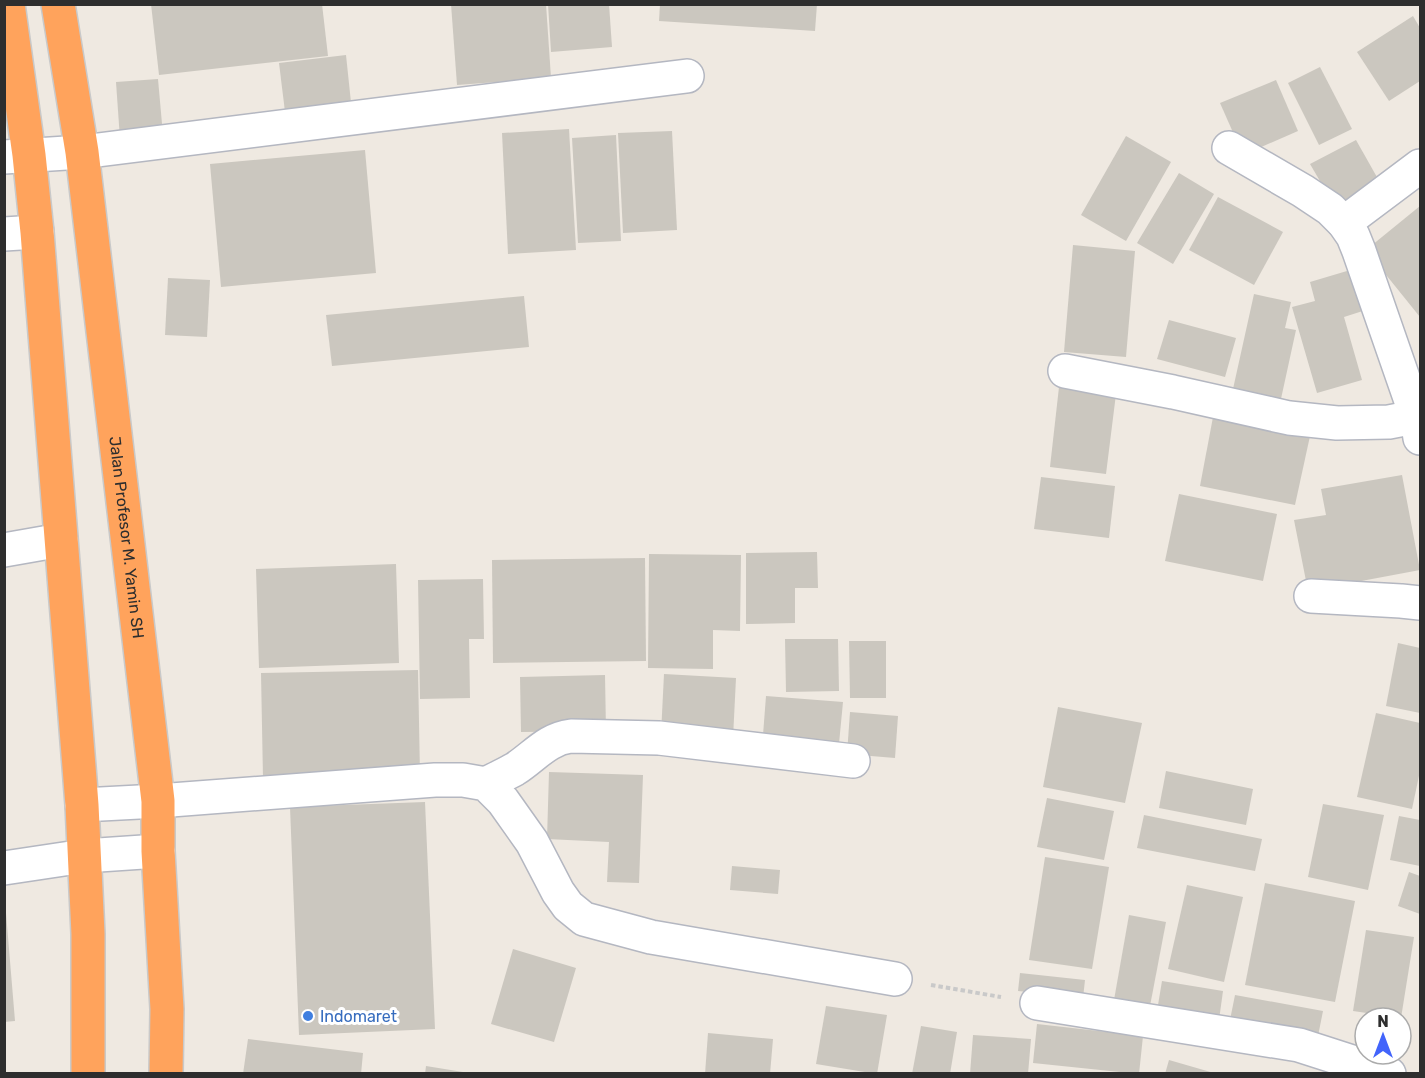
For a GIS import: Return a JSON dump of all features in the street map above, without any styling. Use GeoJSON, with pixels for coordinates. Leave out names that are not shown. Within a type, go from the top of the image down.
{"type":"FeatureCollection","features":[{"type":"Feature","properties":{"kind":"highway"},"geometry":{"type":"LineString","coordinates":[[8,4],[17,156],[37,232],[82,805],[88,934],[88,1074]]}},
{"type":"Feature","properties":{"kind":"highway","name":"Jalan Profesor M. Yamin SH"},"geometry":{"type":"LineString","coordinates":[[58,4],[81,152],[158,801],[158,851],[167,1009],[166,1074]]}},
{"type":"Feature","properties":{"kind":"street"},"geometry":{"type":"LineString","coordinates":[[17,156],[81,152],[687,76]]}},
{"type":"Feature","properties":{"kind":"street"},"geometry":{"type":"LineString","coordinates":[[1065,370],[1289,418],[1337,423],[1419,424],[1353,236],[1330,209],[1304,191],[1229,148]]}},
{"type":"Feature","properties":{"kind":"street"},"geometry":{"type":"LineString","coordinates":[[1344,223],[1420,166]]}},
{"type":"Feature","properties":{"kind":"street"},"geometry":{"type":"LineString","coordinates":[[4,234],[37,232]]}},
{"type":"Feature","properties":{"kind":"street"},"geometry":{"type":"LineString","coordinates":[[4,550],[62,540]]}},
{"type":"Feature","properties":{"kind":"street"},"geometry":{"type":"LineString","coordinates":[[1311,596],[1420,603]]}},
{"type":"Feature","properties":{"kind":"street"},"geometry":{"type":"LineString","coordinates":[[486,784],[515,769],[551,742],[571,736],[658,738],[853,761]]}},
{"type":"Feature","properties":{"kind":"street"},"geometry":{"type":"LineString","coordinates":[[82,805],[435,780],[464,780],[486,784],[503,801],[526,832],[568,906],[584,918],[651,937],[895,979]]}},
{"type":"Feature","properties":{"kind":"street"},"geometry":{"type":"LineString","coordinates":[[4,868],[84,856],[158,851]]}},
{"type":"Feature","properties":{"kind":"street"},"geometry":{"type":"LineString","coordinates":[[1037,1003],[1299,1045],[1389,1074]]}},
{"type":"Feature","properties":{"kind":"path"},"geometry":{"type":"LineString","coordinates":[[895,979],[1037,1003]]}},
{"type":"Feature","properties":{"kind":"building"},"geometry":{"type":"Polygon","coordinates":[[[151,4],[322,4],[328,56],[159,75],[151,4]]]}},
{"type":"Feature","properties":{"kind":"building"},"geometry":{"type":"Polygon","coordinates":[[[451,4],[546,4],[551,78],[457,85],[451,4]]]}},
{"type":"Feature","properties":{"kind":"building"},"geometry":{"type":"Polygon","coordinates":[[[548,4],[609,4],[612,47],[551,52],[548,4]]]}},
{"type":"Feature","properties":{"kind":"building"},"geometry":{"type":"Polygon","coordinates":[[[660,4],[817,4],[815,31],[659,21],[660,4]]]}},
{"type":"Feature","properties":{"kind":"building"},"geometry":{"type":"Polygon","coordinates":[[[1413,16],[1420,28],[1420,81],[1389,101],[1357,52],[1413,16]]]}},
{"type":"Feature","properties":{"kind":"building"},"geometry":{"type":"Polygon","coordinates":[[[346,55],[352,112],[286,120],[279,63],[346,55]]]}},
{"type":"Feature","properties":{"kind":"building"},"geometry":{"type":"Polygon","coordinates":[[[1320,67],[1352,129],[1319,145],[1288,83],[1320,67]]]}},
{"type":"Feature","properties":{"kind":"building"},"geometry":{"type":"Polygon","coordinates":[[[158,79],[163,135],[120,139],[116,82],[158,79]]]}},
{"type":"Feature","properties":{"kind":"building"},"geometry":{"type":"Polygon","coordinates":[[[1276,80],[1298,131],[1243,155],[1220,103],[1276,80]]]}},
{"type":"Feature","properties":{"kind":"building"},"geometry":{"type":"Polygon","coordinates":[[[569,129],[576,250],[508,254],[502,133],[569,129]]]}},
{"type":"Feature","properties":{"kind":"building"},"geometry":{"type":"Polygon","coordinates":[[[672,131],[677,230],[623,233],[618,133],[672,131]]]}},
{"type":"Feature","properties":{"kind":"building"},"geometry":{"type":"Polygon","coordinates":[[[616,135],[621,241],[578,243],[572,138],[616,135]]]}},
{"type":"Feature","properties":{"kind":"building"},"geometry":{"type":"Polygon","coordinates":[[[1126,136],[1171,162],[1126,241],[1081,215],[1126,136]]]}},
{"type":"Feature","properties":{"kind":"building"},"geometry":{"type":"Polygon","coordinates":[[[1356,140],[1382,186],[1337,210],[1310,164],[1356,140]]]}},
{"type":"Feature","properties":{"kind":"building"},"geometry":{"type":"Polygon","coordinates":[[[365,150],[376,273],[221,287],[210,164],[365,150]]]}},
{"type":"Feature","properties":{"kind":"building"},"geometry":{"type":"Polygon","coordinates":[[[1179,173],[1214,194],[1173,264],[1137,243],[1179,173]]]}},
{"type":"Feature","properties":{"kind":"building"},"geometry":{"type":"Polygon","coordinates":[[[1218,197],[1283,232],[1254,285],[1189,250],[1218,197]]]}},
{"type":"Feature","properties":{"kind":"building"},"geometry":{"type":"Polygon","coordinates":[[[1420,206],[1420,317],[1366,250],[1420,206]]]}},
{"type":"Feature","properties":{"kind":"building"},"geometry":{"type":"Polygon","coordinates":[[[1073,245],[1135,251],[1126,357],[1064,352],[1073,245]]]}},
{"type":"Feature","properties":{"kind":"building"},"geometry":{"type":"Polygon","coordinates":[[[1357,268],[1369,309],[1344,317],[1362,380],[1317,393],[1292,307],[1315,301],[1310,282],[1357,268]]]}},
{"type":"Feature","properties":{"kind":"building"},"geometry":{"type":"Polygon","coordinates":[[[168,278],[210,280],[207,337],[165,335],[168,278]]]}},
{"type":"Feature","properties":{"kind":"building"},"geometry":{"type":"Polygon","coordinates":[[[1254,294],[1291,302],[1285,328],[1296,330],[1279,408],[1231,398],[1254,294]]]}},
{"type":"Feature","properties":{"kind":"building"},"geometry":{"type":"Polygon","coordinates":[[[524,296],[529,347],[332,366],[326,315],[524,296]]]}},
{"type":"Feature","properties":{"kind":"building"},"geometry":{"type":"Polygon","coordinates":[[[1169,320],[1236,338],[1225,377],[1157,359],[1169,320]]]}},
{"type":"Feature","properties":{"kind":"building"},"geometry":{"type":"Polygon","coordinates":[[[1059,387],[1116,394],[1106,474],[1050,467],[1059,387]]]}},
{"type":"Feature","properties":{"kind":"building"},"geometry":{"type":"Polygon","coordinates":[[[1213,417],[1310,436],[1295,505],[1200,486],[1213,417]]]}},
{"type":"Feature","properties":{"kind":"building"},"geometry":{"type":"Polygon","coordinates":[[[1402,475],[1420,570],[1308,591],[1294,520],[1326,515],[1321,489],[1402,475]]]}},
{"type":"Feature","properties":{"kind":"building"},"geometry":{"type":"Polygon","coordinates":[[[1041,477],[1115,486],[1109,538],[1034,529],[1041,477]]]}},
{"type":"Feature","properties":{"kind":"building"},"geometry":{"type":"Polygon","coordinates":[[[1179,494],[1277,514],[1263,581],[1165,561],[1179,494]]]}},
{"type":"Feature","properties":{"kind":"building"},"geometry":{"type":"Polygon","coordinates":[[[817,552],[818,588],[795,588],[795,623],[746,624],[746,553],[817,552]]]}},
{"type":"Feature","properties":{"kind":"building"},"geometry":{"type":"Polygon","coordinates":[[[649,554],[741,555],[740,631],[713,630],[713,669],[648,668],[649,554]]]}},
{"type":"Feature","properties":{"kind":"building"},"geometry":{"type":"Polygon","coordinates":[[[645,558],[646,661],[493,663],[492,560],[645,558]]]}},
{"type":"Feature","properties":{"kind":"building"},"geometry":{"type":"Polygon","coordinates":[[[396,564],[399,663],[259,668],[256,569],[396,564]]]}},
{"type":"Feature","properties":{"kind":"building"},"geometry":{"type":"Polygon","coordinates":[[[483,579],[484,639],[469,639],[470,698],[420,699],[418,580],[483,579]]]}},
{"type":"Feature","properties":{"kind":"building"},"geometry":{"type":"Polygon","coordinates":[[[785,639],[838,639],[839,691],[786,692],[785,639]]]}},
{"type":"Feature","properties":{"kind":"building"},"geometry":{"type":"Polygon","coordinates":[[[849,641],[886,641],[886,698],[850,698],[849,641]]]}},
{"type":"Feature","properties":{"kind":"building"},"geometry":{"type":"Polygon","coordinates":[[[1398,643],[1420,648],[1420,713],[1386,706],[1398,643]]]}},
{"type":"Feature","properties":{"kind":"building"},"geometry":{"type":"Polygon","coordinates":[[[418,670],[420,774],[263,778],[261,673],[418,670]]]}},
{"type":"Feature","properties":{"kind":"building"},"geometry":{"type":"Polygon","coordinates":[[[664,674],[736,678],[733,738],[661,734],[664,674]]]}},
{"type":"Feature","properties":{"kind":"building"},"geometry":{"type":"Polygon","coordinates":[[[605,675],[606,731],[521,732],[520,677],[605,675]]]}},
{"type":"Feature","properties":{"kind":"building"},"geometry":{"type":"Polygon","coordinates":[[[766,696],[843,702],[838,754],[762,748],[766,696]]]}},
{"type":"Feature","properties":{"kind":"building"},"geometry":{"type":"Polygon","coordinates":[[[1058,707],[1142,723],[1125,803],[1043,787],[1058,707]]]}},
{"type":"Feature","properties":{"kind":"building"},"geometry":{"type":"Polygon","coordinates":[[[850,712],[898,716],[895,758],[847,754],[850,712]]]}},
{"type":"Feature","properties":{"kind":"building"},"geometry":{"type":"Polygon","coordinates":[[[1376,713],[1420,723],[1420,771],[1412,809],[1357,797],[1376,713]]]}},
{"type":"Feature","properties":{"kind":"building"},"geometry":{"type":"Polygon","coordinates":[[[1166,771],[1253,789],[1246,825],[1159,808],[1166,771]]]}},
{"type":"Feature","properties":{"kind":"building"},"geometry":{"type":"Polygon","coordinates":[[[549,772],[643,775],[639,883],[607,882],[609,842],[547,839],[549,772]]]}},
{"type":"Feature","properties":{"kind":"building"},"geometry":{"type":"Polygon","coordinates":[[[1047,798],[1114,811],[1104,860],[1037,847],[1047,798]]]}},
{"type":"Feature","properties":{"kind":"building"},"geometry":{"type":"Polygon","coordinates":[[[425,802],[435,1029],[299,1035],[290,807],[425,802]]]}},
{"type":"Feature","properties":{"kind":"building"},"geometry":{"type":"Polygon","coordinates":[[[1323,804],[1384,815],[1368,890],[1308,877],[1323,804]]]}},
{"type":"Feature","properties":{"kind":"building"},"geometry":{"type":"Polygon","coordinates":[[[1144,815],[1262,839],[1255,871],[1137,848],[1144,815]]]}},
{"type":"Feature","properties":{"kind":"building"},"geometry":{"type":"Polygon","coordinates":[[[1399,816],[1420,820],[1420,866],[1390,860],[1399,816]]]}},
{"type":"Feature","properties":{"kind":"building"},"geometry":{"type":"Polygon","coordinates":[[[1045,857],[1109,867],[1092,969],[1029,960],[1045,857]]]}},
{"type":"Feature","properties":{"kind":"building"},"geometry":{"type":"Polygon","coordinates":[[[732,866],[780,870],[778,894],[730,890],[732,866]]]}},
{"type":"Feature","properties":{"kind":"building"},"geometry":{"type":"Polygon","coordinates":[[[1409,872],[1420,876],[1420,914],[1398,906],[1409,872]]]}},
{"type":"Feature","properties":{"kind":"building"},"geometry":{"type":"Polygon","coordinates":[[[1265,883],[1355,901],[1335,1002],[1245,985],[1265,883]]]}},
{"type":"Feature","properties":{"kind":"building"},"geometry":{"type":"Polygon","coordinates":[[[1187,885],[1243,897],[1224,982],[1168,969],[1187,885]]]}},
{"type":"Feature","properties":{"kind":"building"},"geometry":{"type":"Polygon","coordinates":[[[4,913],[6,913],[15,1021],[4,1022],[4,913]]]}},
{"type":"Feature","properties":{"kind":"building"},"geometry":{"type":"Polygon","coordinates":[[[1129,915],[1166,922],[1150,1006],[1114,1000],[1129,915]]]}},
{"type":"Feature","properties":{"kind":"building"},"geometry":{"type":"Polygon","coordinates":[[[1366,930],[1414,937],[1403,1006],[1354,1006],[1366,930]]]}},
{"type":"Feature","properties":{"kind":"building"},"geometry":{"type":"Polygon","coordinates":[[[513,949],[576,968],[554,1042],[491,1024],[513,949]]]}},
{"type":"Feature","properties":{"kind":"building"},"geometry":{"type":"Polygon","coordinates":[[[1020,973],[1085,980],[1083,998],[1018,991],[1020,973]]]}},
{"type":"Feature","properties":{"kind":"building"},"geometry":{"type":"Polygon","coordinates":[[[1162,981],[1223,991],[1219,1020],[1157,1011],[1162,981]]]}},
{"type":"Feature","properties":{"kind":"building"},"geometry":{"type":"Polygon","coordinates":[[[1235,995],[1323,1011],[1318,1036],[1230,1020],[1235,995]]]}},
{"type":"Feature","properties":{"kind":"building"},"geometry":{"type":"Polygon","coordinates":[[[826,1006],[887,1015],[877,1074],[816,1064],[826,1006]]]}},
{"type":"Feature","properties":{"kind":"building"},"geometry":{"type":"Polygon","coordinates":[[[1037,1024],[1143,1036],[1139,1074],[1033,1063],[1037,1024]]]}},
{"type":"Feature","properties":{"kind":"building"},"geometry":{"type":"Polygon","coordinates":[[[921,1026],[957,1032],[950,1074],[912,1074],[921,1026]]]}},
{"type":"Feature","properties":{"kind":"building"},"geometry":{"type":"Polygon","coordinates":[[[708,1033],[773,1039],[770,1074],[705,1074],[708,1033]]]}},
{"type":"Feature","properties":{"kind":"building"},"geometry":{"type":"Polygon","coordinates":[[[973,1035],[1031,1039],[1028,1074],[970,1074],[973,1035]]]}},
{"type":"Feature","properties":{"kind":"building"},"geometry":{"type":"Polygon","coordinates":[[[248,1039],[363,1053],[361,1074],[243,1074],[248,1039]]]}},
{"type":"Feature","properties":{"kind":"building"},"geometry":{"type":"Polygon","coordinates":[[[1169,1060],[1214,1073],[1214,1074],[1165,1074],[1169,1060]]]}},
{"type":"Feature","properties":{"kind":"building"},"geometry":{"type":"Polygon","coordinates":[[[426,1066],[463,1072],[463,1074],[425,1074],[426,1066]]]}},
{"type":"Feature","properties":{"kind":"place","name":"Indomaret"},"geometry":{"type":"Point","coordinates":[308,1016]}}]}
